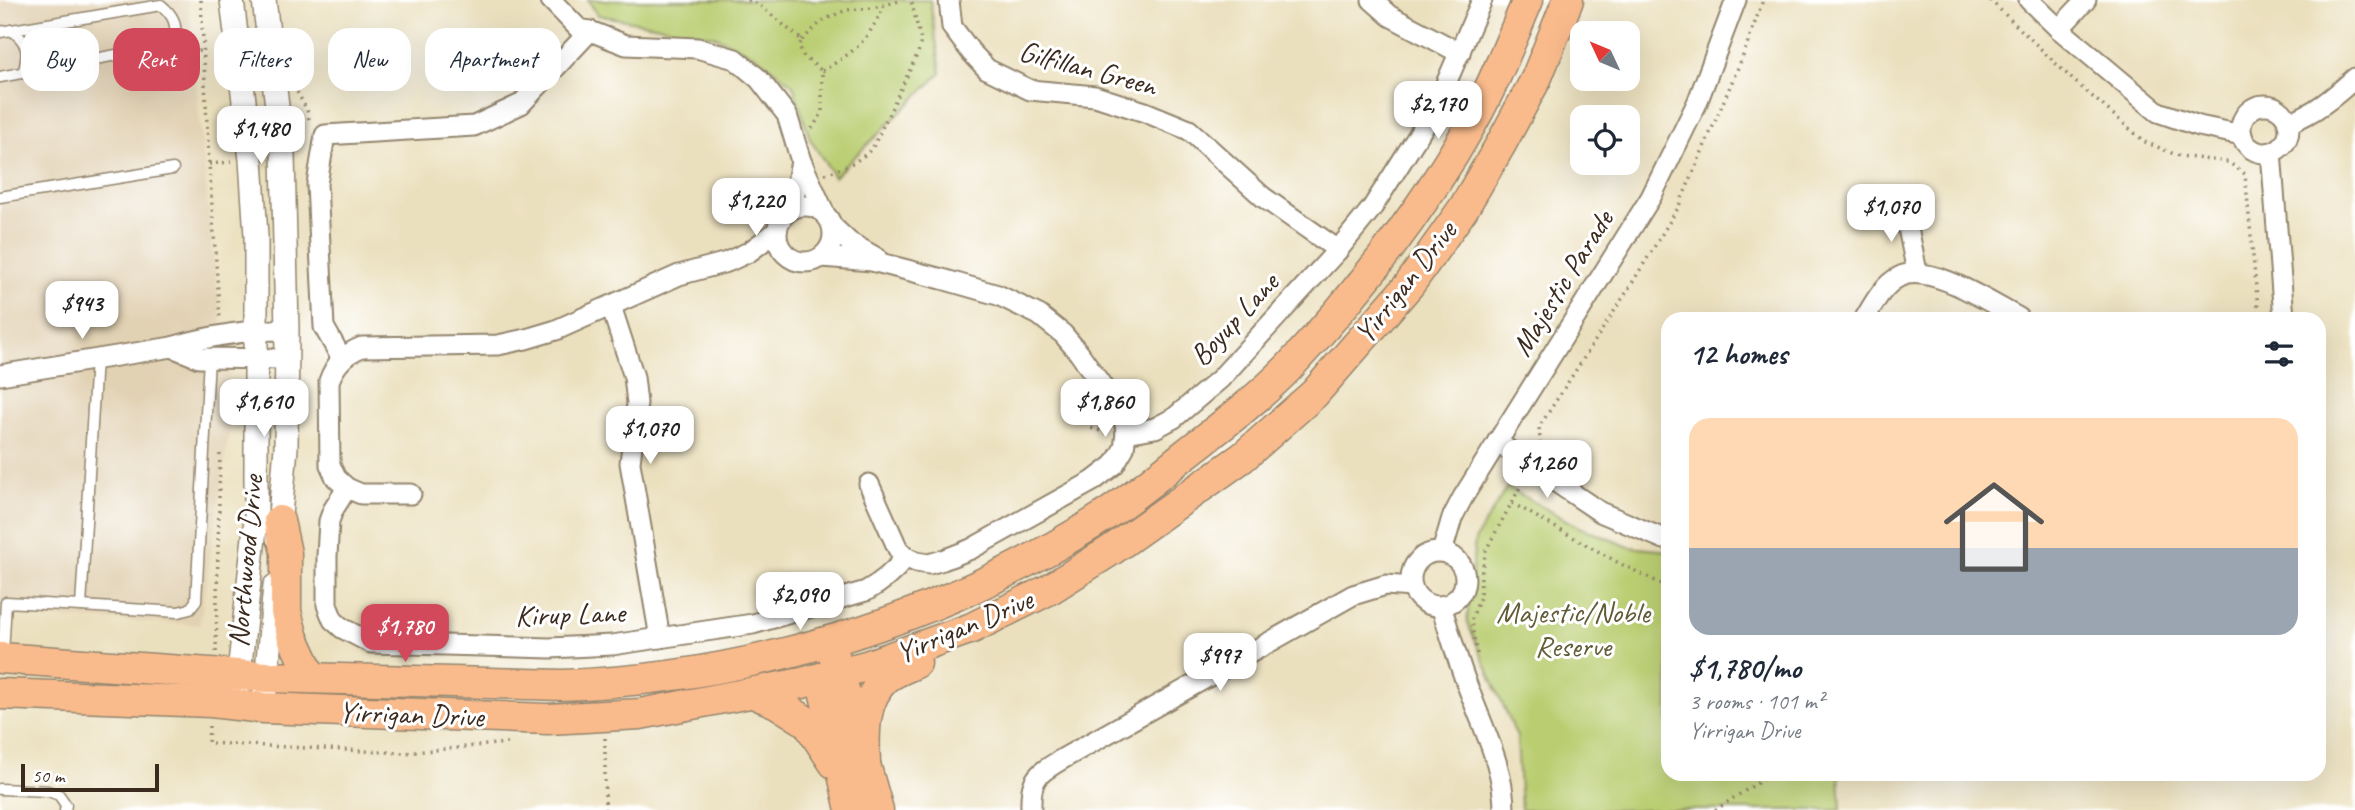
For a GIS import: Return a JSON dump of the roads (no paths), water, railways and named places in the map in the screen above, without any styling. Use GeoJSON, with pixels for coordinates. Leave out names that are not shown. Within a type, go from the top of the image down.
{"type":"FeatureCollection","features":[{"type":"Feature","properties":{"kind":"main road","name":"Yirrigan Drive"},"geometry":{"type":"LineString","coordinates":[[2,658],[240,674],[562,685],[607,684],[735,664],[820,643],[919,611],[1042,553],[1084,529],[1150,482],[1287,369],[1376,267],[1449,161],[1475,117],[1528,0]]}},
{"type":"Feature","properties":{"kind":"main road","name":"Yirrigan Drive"},"geometry":{"type":"LineString","coordinates":[[0,694],[548,719],[640,714],[830,676],[972,628],[1051,589],[1113,549],[1244,457],[1314,394],[1392,305],[1434,252],[1501,144],[1536,79],[1568,0]]}},
{"type":"Feature","properties":{"kind":"main road"},"geometry":{"type":"LineString","coordinates":[[279,521],[286,553],[286,612],[293,638],[311,677]]}},
{"type":"Feature","properties":{"kind":"main road"},"geometry":{"type":"LineString","coordinates":[[851,810],[853,767],[865,718],[872,697],[886,678],[1019,617],[1051,589]]}},
{"type":"Feature","properties":{"kind":"main road"},"geometry":{"type":"LineString","coordinates":[[820,643],[830,676],[829,706],[853,767],[878,810]]}},
{"type":"Feature","properties":{"kind":"main road"},"geometry":{"type":"LineString","coordinates":[[753,693],[798,715],[807,722],[821,746],[853,767]]}},
{"type":"Feature","properties":{"kind":"street","name":"Northwood Drive"},"geometry":{"type":"LineString","coordinates":[[232,0],[251,160],[256,236],[256,519],[237,706]]}},
{"type":"Feature","properties":{"kind":"street","name":"Northwood Drive"},"geometry":{"type":"LineString","coordinates":[[240,674],[279,521],[286,448],[287,330],[283,155],[264,0]]}},
{"type":"Feature","properties":{"kind":"street"},"geometry":{"type":"LineString","coordinates":[[551,0],[579,29],[626,45],[697,48],[735,60],[759,79],[787,115],[810,163],[829,220],[832,243],[822,257]]}},
{"type":"Feature","properties":{"kind":"street","name":"Gilfillan Green"},"geometry":{"type":"LineString","coordinates":[[949,0],[952,27],[987,69],[1030,90],[1094,96],[1145,112],[1189,130],[1263,197],[1338,250]]}},
{"type":"Feature","properties":{"kind":"street"},"geometry":{"type":"LineString","coordinates":[[1372,0],[1390,16],[1460,52]]}},
{"type":"Feature","properties":{"kind":"street","name":"Boyup Lane"},"geometry":{"type":"LineString","coordinates":[[1126,437],[1155,428],[1174,418],[1220,379],[1338,250],[1371,208],[1434,109],[1482,0]]}},
{"type":"Feature","properties":{"kind":"street","name":"Majestic Parade"},"geometry":{"type":"LineString","coordinates":[[1442,552],[1457,507],[1651,197],[1697,103],[1736,0]]}},
{"type":"Feature","properties":{"kind":"street"},"geometry":{"type":"LineString","coordinates":[[2029,0],[2059,29],[2158,112],[2199,126],[2242,135]]}},
{"type":"Feature","properties":{"kind":"street"},"geometry":{"type":"LineString","coordinates":[[2059,29],[2087,0]]}},
{"type":"Feature","properties":{"kind":"street"},"geometry":{"type":"LineString","coordinates":[[342,359],[324,327],[317,184],[319,133],[474,125],[521,104],[590,31]]}},
{"type":"Feature","properties":{"kind":"street"},"geometry":{"type":"LineString","coordinates":[[2288,123],[2309,115],[2355,78]]}},
{"type":"Feature","properties":{"kind":"street"},"geometry":{"type":"LineString","coordinates":[[2259,106],[2277,108],[2286,117],[2286,141],[2277,150],[2264,153],[2253,150],[2242,135],[2244,117],[2259,106]]}},
{"type":"Feature","properties":{"kind":"street"},"geometry":{"type":"LineString","coordinates":[[2271,152],[2284,312]]}},
{"type":"Feature","properties":{"kind":"street"},"geometry":{"type":"LineString","coordinates":[[789,257],[778,243],[777,231],[783,216],[792,208],[810,163]]}},
{"type":"Feature","properties":{"kind":"street"},"geometry":{"type":"LineString","coordinates":[[792,208],[806,205],[829,220],[849,242],[887,264]]}},
{"type":"Feature","properties":{"kind":"street"},"geometry":{"type":"LineString","coordinates":[[1904,208],[1917,272]]}},
{"type":"Feature","properties":{"kind":"street"},"geometry":{"type":"LineString","coordinates":[[727,262],[750,253],[777,231]]}},
{"type":"Feature","properties":{"kind":"street"},"geometry":{"type":"LineString","coordinates":[[411,494],[361,494],[347,488],[336,478],[330,465],[329,381],[333,370],[350,352],[362,347],[498,345],[556,330],[679,275],[752,258],[789,257],[806,262],[822,257],[850,258],[887,264],[998,295],[1039,315],[1063,334],[1085,359],[1124,417],[1124,448],[1114,465],[1093,481],[971,549],[929,564],[906,557],[891,536],[869,485]]}},
{"type":"Feature","properties":{"kind":"street"},"geometry":{"type":"LineString","coordinates":[[1869,312],[1885,287],[1900,276],[1917,272],[1941,278],[2007,312]]}},
{"type":"Feature","properties":{"kind":"street"},"geometry":{"type":"LineString","coordinates":[[611,306],[634,377],[637,403],[629,463],[660,638]]}},
{"type":"Feature","properties":{"kind":"street"},"geometry":{"type":"LineString","coordinates":[[0,375],[172,347],[256,329],[287,330]]}},
{"type":"Feature","properties":{"kind":"street"},"geometry":{"type":"LineString","coordinates":[[172,347],[199,358],[287,359]]}},
{"type":"Feature","properties":{"kind":"street"},"geometry":{"type":"LineString","coordinates":[[1497,442],[1600,512],[1661,538]]}},
{"type":"Feature","properties":{"kind":"street","name":"Kirup Lane"},"geometry":{"type":"LineString","coordinates":[[347,488],[333,510],[330,521],[327,605],[333,620],[355,637],[371,643],[550,648],[612,645],[753,624],[866,591],[893,573],[906,557]]}},
{"type":"Feature","properties":{"kind":"street"},"geometry":{"type":"LineString","coordinates":[[1429,554],[1448,554],[1459,563],[1465,576],[1459,596],[1441,606],[1426,604],[1415,594],[1412,587],[1411,573],[1417,562],[1429,554]]}},
{"type":"Feature","properties":{"kind":"street"},"geometry":{"type":"LineString","coordinates":[[1031,810],[1031,788],[1042,771],[1064,758],[1353,595],[1386,586],[1412,587]]}},
{"type":"Feature","properties":{"kind":"street"},"geometry":{"type":"LineString","coordinates":[[1441,606],[1470,693],[1493,748],[1504,795],[1504,810]]}},
{"type":"Feature","properties":{"kind":"lane"},"geometry":{"type":"LineString","coordinates":[[23,28],[161,5],[175,20],[177,30],[174,40],[164,46],[99,58]]}},
{"type":"Feature","properties":{"kind":"lane"},"geometry":{"type":"LineString","coordinates":[[0,32],[21,28]]}},
{"type":"Feature","properties":{"kind":"lane"},"geometry":{"type":"LineString","coordinates":[[11,30],[21,39]]}},
{"type":"Feature","properties":{"kind":"lane"},"geometry":{"type":"LineString","coordinates":[[0,77],[21,73]]}},
{"type":"Feature","properties":{"kind":"lane"},"geometry":{"type":"LineString","coordinates":[[0,197],[173,169]]}},
{"type":"Feature","properties":{"kind":"lane"},"geometry":{"type":"LineString","coordinates":[[2,658],[3,602],[178,612],[190,609],[196,601],[209,358]]}},
{"type":"Feature","properties":{"kind":"lane"},"geometry":{"type":"LineString","coordinates":[[81,606],[96,359]]}},
{"type":"Feature","properties":{"kind":"lane"},"geometry":{"type":"LineString","coordinates":[[0,789],[59,794],[65,804],[65,810]]}},
{"type":"Feature","properties":{"kind":"park label","name":"Majestic/Noble Reserve"},"geometry":{"type":"Point","coordinates":[1573,629]}}]}
